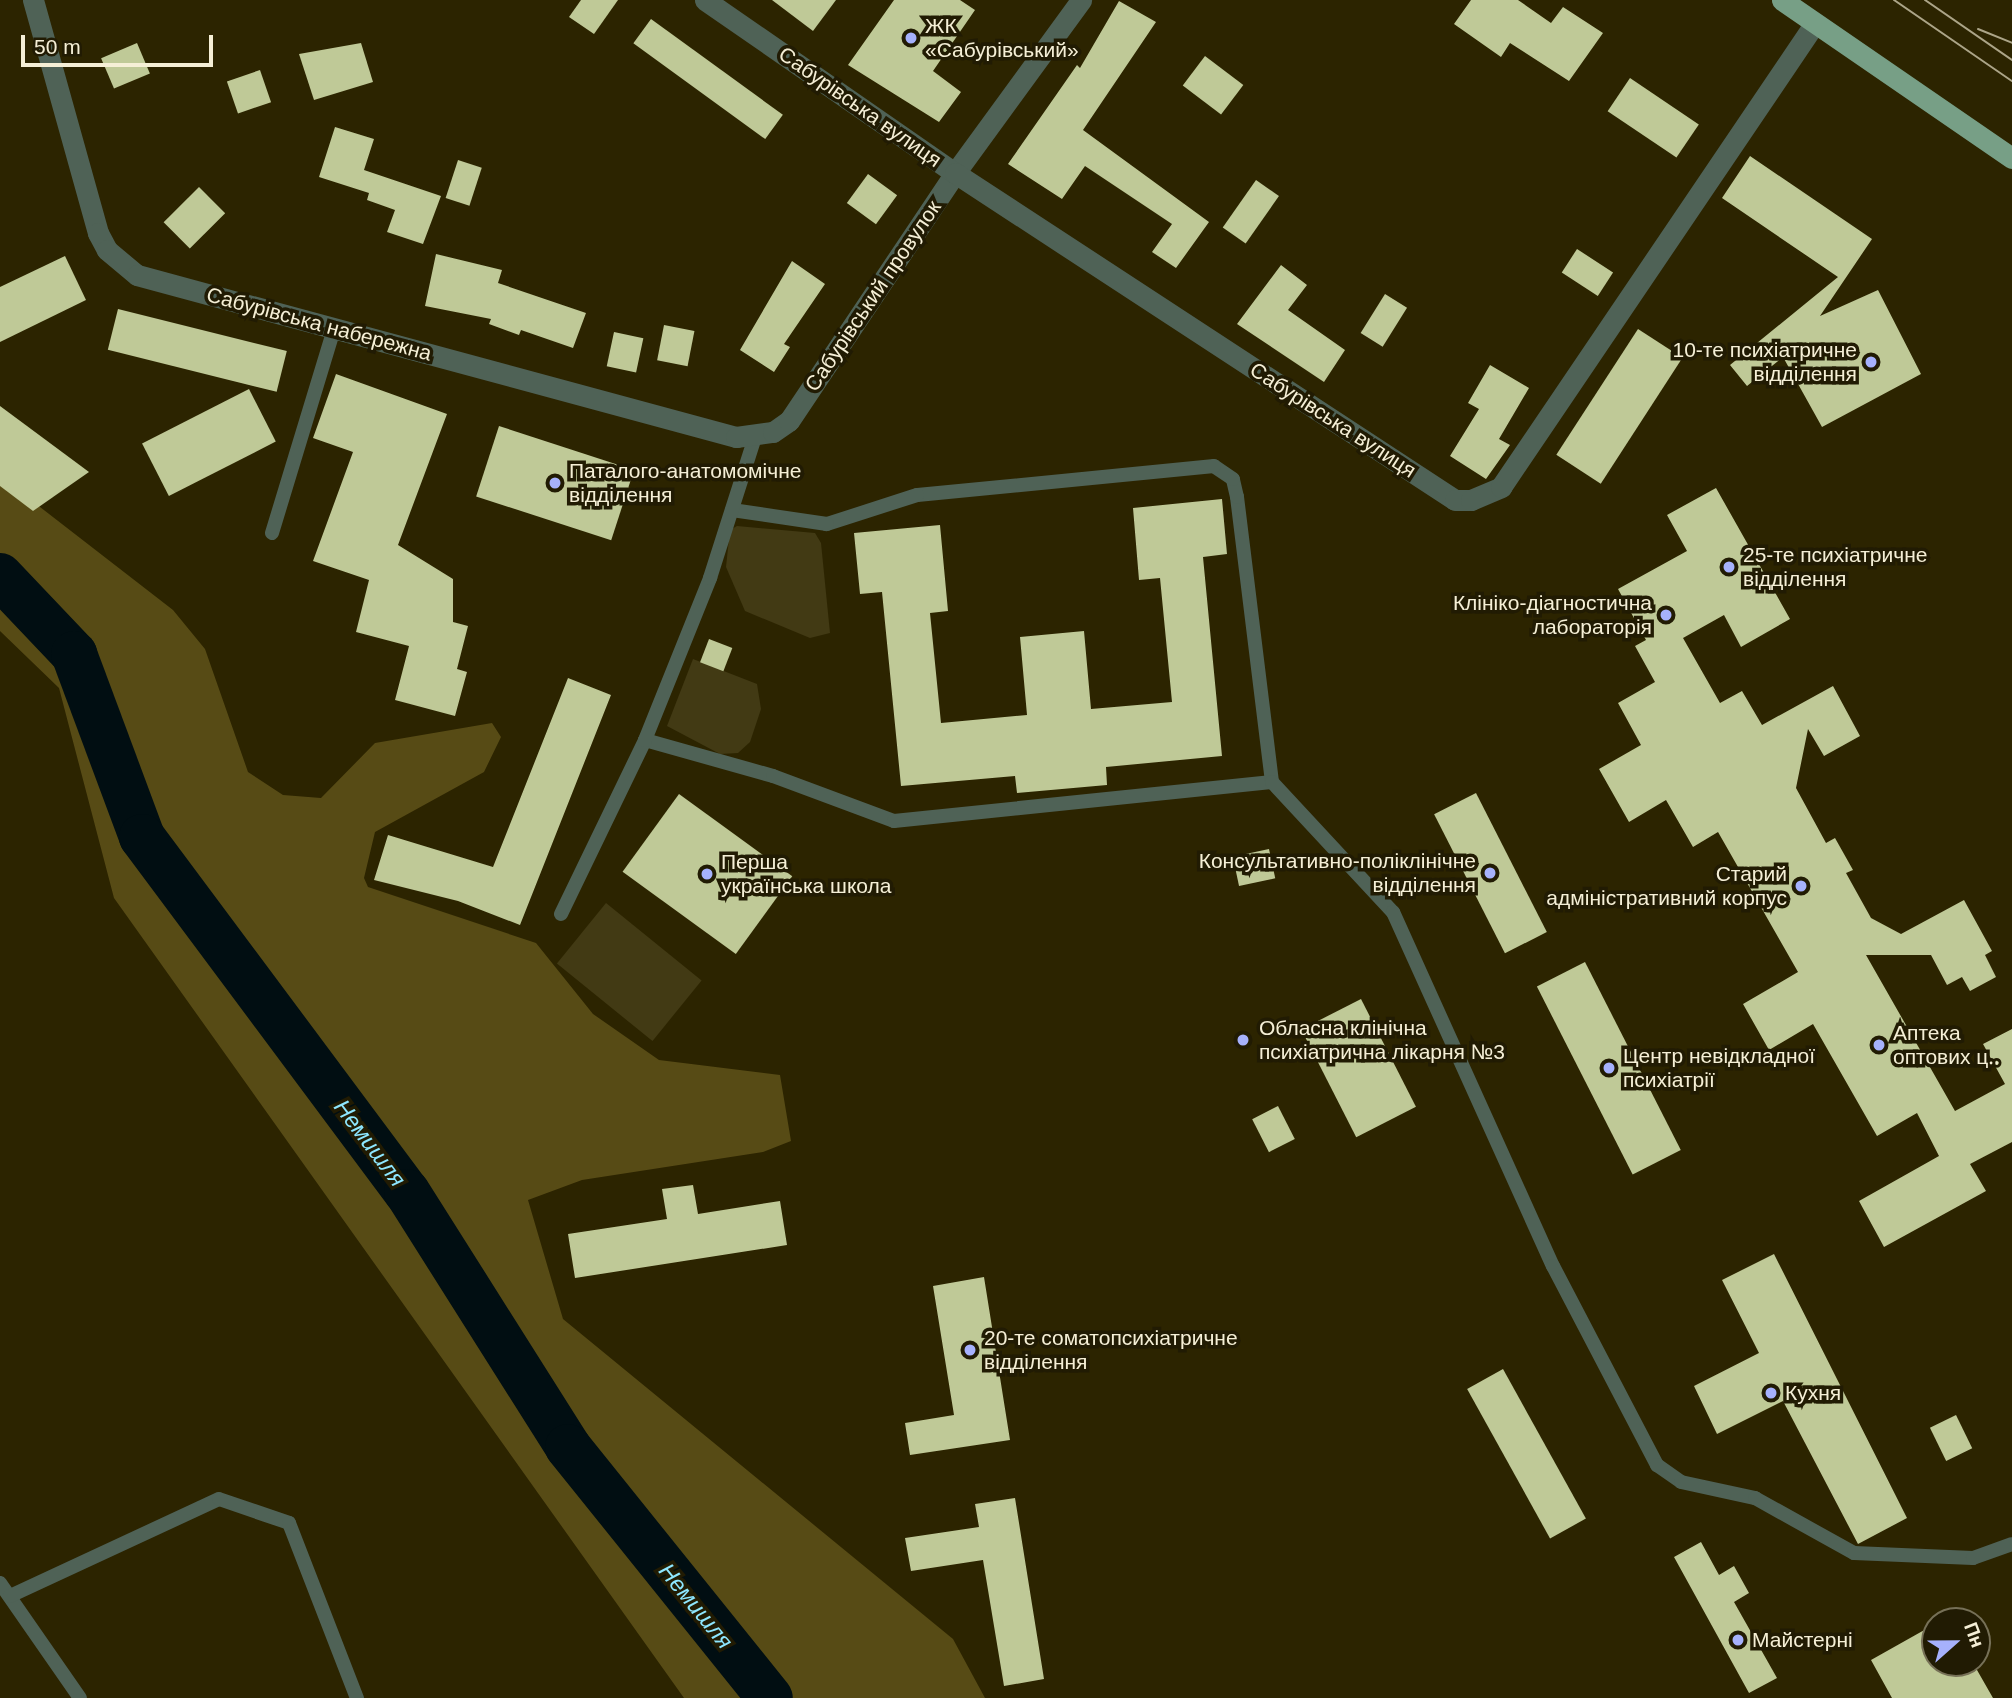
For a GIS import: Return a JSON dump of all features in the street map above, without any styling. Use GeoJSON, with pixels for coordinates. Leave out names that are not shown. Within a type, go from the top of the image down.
{"type":"FeatureCollection","features":[{"type":"Feature","properties":{"kind":"main road"},"geometry":{"type":"LineString","coordinates":[[1782,0],[2012,158]]}},
{"type":"Feature","properties":{"kind":"street","name":"Сабурівська набережна"},"geometry":{"type":"LineString","coordinates":[[33,0],[107,250],[137,275],[736,437],[755,437]]}},
{"type":"Feature","properties":{"kind":"street","name":"Сабурівська вулиця"},"geometry":{"type":"LineString","coordinates":[[705,0],[956,173],[1455,500],[1471,500],[1501,487],[1815,23]]}},
{"type":"Feature","properties":{"kind":"street","name":"Сабурівський провулок"},"geometry":{"type":"LineString","coordinates":[[755,437],[789,421],[956,173],[1081,0]]}},
{"type":"Feature","properties":{"kind":"lane"},"geometry":{"type":"LineString","coordinates":[[272,533],[334,329]]}},
{"type":"Feature","properties":{"kind":"lane"},"geometry":{"type":"LineString","coordinates":[[561,914],[645,740],[732,510],[755,437]]}},
{"type":"Feature","properties":{"kind":"lane"},"geometry":{"type":"LineString","coordinates":[[732,510],[827,524],[917,495],[1214,466],[1233,480],[1272,782],[1393,912],[1553,1266],[1657,1465],[1681,1482],[1755,1498],[1854,1553],[1962,1559],[2012,1544]]}},
{"type":"Feature","properties":{"kind":"lane"},"geometry":{"type":"LineString","coordinates":[[645,740],[773,776],[894,821],[1272,782]]}},
{"type":"Feature","properties":{"kind":"lane"},"geometry":{"type":"LineString","coordinates":[[10,1596],[219,1499],[289,1523],[357,1698]]}},
{"type":"Feature","properties":{"kind":"lane"},"geometry":{"type":"LineString","coordinates":[[0,1583],[80,1698]]}},
{"type":"Feature","properties":{"kind":"shaded area"},"geometry":{"type":"Polygon","coordinates":[[[0,476],[173,610],[205,649],[248,772],[283,795],[321,798],[375,743],[492,723],[501,737],[484,772],[375,832],[364,878],[368,887],[536,943],[593,1014],[659,1060],[780,1075],[791,1141],[763,1152],[582,1180],[528,1200],[563,1319],[953,1639],[985,1698],[684,1698],[114,898],[59,688],[0,631],[0,476]]]}},
{"type":"Feature","properties":{"kind":"shaded area"},"geometry":{"type":"Polygon","coordinates":[[[737,526],[815,533],[821,543],[830,633],[810,638],[745,611],[726,567],[730,530],[737,526]]]}},
{"type":"Feature","properties":{"kind":"shaded area"},"geometry":{"type":"Polygon","coordinates":[[[693,659],[757,684],[761,709],[750,742],[738,753],[720,754],[667,726],[693,659]]]}},
{"type":"Feature","properties":{"kind":"shaded area"},"geometry":{"type":"Polygon","coordinates":[[[606,903],[702,980],[653,1041],[557,964],[606,903]]]}},
{"type":"Feature","properties":{"kind":"building"},"geometry":{"type":"Polygon","coordinates":[[[581,0],[618,0],[594,34],[569,17],[581,0]]]}},
{"type":"Feature","properties":{"kind":"building"},"geometry":{"type":"Polygon","coordinates":[[[772,0],[836,0],[813,31],[772,0]]]}},
{"type":"Feature","properties":{"kind":"building","name":"ЖК «Сабурівський»"},"geometry":{"type":"Polygon","coordinates":[[[894,0],[960,0],[975,10],[933,71],[961,92],[939,122],[848,65],[894,0]]]}},
{"type":"Feature","properties":{"kind":"building"},"geometry":{"type":"Polygon","coordinates":[[[1471,0],[1518,0],[1551,23],[1563,7],[1603,33],[1569,81],[1510,43],[1501,57],[1454,24],[1471,0]]]}},
{"type":"Feature","properties":{"kind":"building"},"geometry":{"type":"Polygon","coordinates":[[[1119,1],[1156,22],[1083,130],[1209,222],[1176,268],[1152,252],[1172,224],[1085,166],[1062,199],[1008,164],[1077,65],[1080,68],[1119,1]]]}},
{"type":"Feature","properties":{"kind":"building"},"geometry":{"type":"Polygon","coordinates":[[[651,19],[783,115],[765,139],[633,43],[651,19]]]}},
{"type":"Feature","properties":{"kind":"building"},"geometry":{"type":"Polygon","coordinates":[[[137,43],[150,73],[114,89],[101,58],[137,43]]]}},
{"type":"Feature","properties":{"kind":"building"},"geometry":{"type":"Polygon","coordinates":[[[361,43],[373,82],[314,100],[299,54],[361,43]]]}},
{"type":"Feature","properties":{"kind":"building"},"geometry":{"type":"Polygon","coordinates":[[[1205,56],[1243,85],[1221,114],[1183,86],[1205,56]]]}},
{"type":"Feature","properties":{"kind":"building"},"geometry":{"type":"Polygon","coordinates":[[[260,70],[271,102],[238,114],[227,81],[260,70]]]}},
{"type":"Feature","properties":{"kind":"building"},"geometry":{"type":"Polygon","coordinates":[[[1630,78],[1699,124],[1676,158],[1608,111],[1630,78]]]}},
{"type":"Feature","properties":{"kind":"building"},"geometry":{"type":"Polygon","coordinates":[[[335,127],[374,139],[364,170],[441,196],[423,244],[387,232],[395,210],[367,200],[369,193],[319,177],[335,127]]]}},
{"type":"Feature","properties":{"kind":"building","name":"10-те психіатричне відділення"},"geometry":{"type":"Polygon","coordinates":[[[1750,156],[1872,239],[1820,316],[1878,290],[1921,374],[1822,427],[1783,357],[1747,386],[1730,365],[1838,277],[1722,198],[1750,156]]]}},
{"type":"Feature","properties":{"kind":"building"},"geometry":{"type":"Polygon","coordinates":[[[458,160],[482,168],[469,206],[446,198],[458,160]]]}},
{"type":"Feature","properties":{"kind":"building"},"geometry":{"type":"Polygon","coordinates":[[[868,174],[897,195],[876,224],[847,203],[868,174]]]}},
{"type":"Feature","properties":{"kind":"building"},"geometry":{"type":"Polygon","coordinates":[[[1256,180],[1279,196],[1246,244],[1223,228],[1256,180]]]}},
{"type":"Feature","properties":{"kind":"building"},"geometry":{"type":"Polygon","coordinates":[[[199,187],[225,213],[190,249],[164,222],[199,187]]]}},
{"type":"Feature","properties":{"kind":"building"},"geometry":{"type":"Polygon","coordinates":[[[1577,249],[1613,272],[1598,296],[1562,272],[1577,249]]]}},
{"type":"Feature","properties":{"kind":"building"},"geometry":{"type":"Polygon","coordinates":[[[436,254],[502,270],[498,283],[586,313],[573,348],[521,330],[519,335],[489,324],[491,319],[425,306],[436,254]]]}},
{"type":"Feature","properties":{"kind":"building"},"geometry":{"type":"Polygon","coordinates":[[[65,256],[86,300],[0,342],[0,287],[65,256]]]}},
{"type":"Feature","properties":{"kind":"building"},"geometry":{"type":"Polygon","coordinates":[[[792,261],[825,284],[784,344],[790,347],[774,372],[740,350],[792,261]]]}},
{"type":"Feature","properties":{"kind":"building"},"geometry":{"type":"Polygon","coordinates":[[[1281,265],[1307,285],[1288,310],[1345,350],[1324,382],[1237,324],[1281,265]]]}},
{"type":"Feature","properties":{"kind":"building"},"geometry":{"type":"Polygon","coordinates":[[[1385,294],[1407,308],[1383,347],[1361,333],[1385,294]]]}},
{"type":"Feature","properties":{"kind":"building"},"geometry":{"type":"Polygon","coordinates":[[[118,309],[287,351],[277,392],[108,350],[118,309]]]}},
{"type":"Feature","properties":{"kind":"building"},"geometry":{"type":"Polygon","coordinates":[[[664,325],[694,331],[688,366],[657,360],[664,325]]]}},
{"type":"Feature","properties":{"kind":"building"},"geometry":{"type":"Polygon","coordinates":[[[1638,329],[1682,358],[1601,484],[1556,455],[1638,329]]]}},
{"type":"Feature","properties":{"kind":"building"},"geometry":{"type":"Polygon","coordinates":[[[614,332],[643,338],[636,372],[607,366],[614,332]]]}},
{"type":"Feature","properties":{"kind":"building"},"geometry":{"type":"Polygon","coordinates":[[[1490,365],[1529,388],[1499,439],[1510,445],[1486,479],[1450,456],[1479,409],[1468,403],[1490,365]]]}},
{"type":"Feature","properties":{"kind":"building"},"geometry":{"type":"Polygon","coordinates":[[[336,374],[447,414],[398,545],[453,579],[453,622],[468,626],[457,669],[467,672],[455,716],[395,700],[409,646],[356,632],[369,580],[313,561],[353,452],[313,438],[336,374]]]}},
{"type":"Feature","properties":{"kind":"building"},"geometry":{"type":"Polygon","coordinates":[[[249,389],[276,442],[169,496],[142,443],[249,389]]]}},
{"type":"Feature","properties":{"kind":"building"},"geometry":{"type":"Polygon","coordinates":[[[0,406],[89,472],[33,511],[0,486],[0,406]]]}},
{"type":"Feature","properties":{"kind":"building","name":"Паталого-анатомомічне відділення"},"geometry":{"type":"Polygon","coordinates":[[[499,426],[634,470],[611,540],[476,496],[499,426]]]}},
{"type":"Feature","properties":{"kind":"building","name":"Старий адміністративний корпус"},"geometry":{"type":"Polygon","coordinates":[[[1716,488],[1790,619],[1741,647],[1724,615],[1683,638],[1720,703],[1742,691],[1762,725],[1833,686],[1860,736],[1824,756],[1808,729],[1796,788],[1826,843],[1835,838],[1853,870],[1846,873],[1871,918],[1901,934],[1964,900],[1992,951],[1985,955],[1996,977],[1970,991],[1962,977],[1947,985],[1931,955],[1866,955],[1955,1111],[2005,1084],[1983,1044],[2012,1029],[2012,1142],[1970,1164],[1986,1191],[1884,1247],[1859,1201],[1939,1156],[1917,1113],[1877,1136],[1813,1024],[1769,1050],[1743,1004],[1798,972],[1718,832],[1693,847],[1666,800],[1629,822],[1599,769],[1641,745],[1618,703],[1655,682],[1635,646],[1646,640],[1618,589],[1687,551],[1667,515],[1716,488]]]}},
{"type":"Feature","properties":{"kind":"building"},"geometry":{"type":"Polygon","coordinates":[[[1222,499],[1227,554],[1203,557],[1222,756],[1106,767],[1107,785],[1017,793],[1015,776],[901,786],[882,592],[860,594],[854,533],[940,525],[948,611],[930,613],[941,723],[1027,715],[1020,637],[1084,631],[1091,709],[1172,702],[1160,578],[1139,580],[1133,508],[1222,499]]]}},
{"type":"Feature","properties":{"kind":"building"},"geometry":{"type":"Polygon","coordinates":[[[709,639],[732,648],[723,671],[700,662],[709,639]]]}},
{"type":"Feature","properties":{"kind":"building"},"geometry":{"type":"Polygon","coordinates":[[[568,678],[611,695],[520,925],[458,901],[374,880],[388,835],[493,867],[568,678]]]}},
{"type":"Feature","properties":{"kind":"building","name":"Консультативно-поліклінічне відділення"},"geometry":{"type":"Polygon","coordinates":[[[1476,793],[1547,932],[1505,953],[1434,814],[1476,793]]]}},
{"type":"Feature","properties":{"kind":"building","name":"Перша українська школа"},"geometry":{"type":"Polygon","coordinates":[[[679,794],[792,876],[736,954],[623,872],[679,794]]]}},
{"type":"Feature","properties":{"kind":"building"},"geometry":{"type":"Polygon","coordinates":[[[1269,849],[1275,878],[1239,886],[1233,857],[1269,849]]]}},
{"type":"Feature","properties":{"kind":"building","name":"Центр невідкладної психіатрії"},"geometry":{"type":"Polygon","coordinates":[[[1585,962],[1681,1150],[1633,1175],[1537,987],[1585,962]]]}},
{"type":"Feature","properties":{"kind":"building"},"geometry":{"type":"Polygon","coordinates":[[[1361,999],[1416,1107],[1356,1137],[1301,1029],[1361,999]]]}},
{"type":"Feature","properties":{"kind":"building"},"geometry":{"type":"Polygon","coordinates":[[[1278,1106],[1295,1139],[1269,1152],[1252,1119],[1278,1106]]]}},
{"type":"Feature","properties":{"kind":"building"},"geometry":{"type":"Polygon","coordinates":[[[693,1185],[698,1214],[780,1201],[787,1245],[575,1278],[568,1234],[667,1219],[662,1189],[693,1185]]]}},
{"type":"Feature","properties":{"kind":"building","name":"Кухня"},"geometry":{"type":"Polygon","coordinates":[[[1774,1254],[1907,1518],[1858,1544],[1783,1401],[1717,1434],[1694,1386],[1759,1353],[1722,1280],[1774,1254]]]}},
{"type":"Feature","properties":{"kind":"building","name":"20-те соматопсихіатричне відділення"},"geometry":{"type":"Polygon","coordinates":[[[984,1277],[1010,1440],[910,1455],[905,1423],[954,1415],[933,1286],[984,1277]]]}},
{"type":"Feature","properties":{"kind":"building"},"geometry":{"type":"Polygon","coordinates":[[[1503,1369],[1586,1519],[1550,1538],[1467,1389],[1503,1369]]]}},
{"type":"Feature","properties":{"kind":"building"},"geometry":{"type":"Polygon","coordinates":[[[1956,1415],[1972,1448],[1946,1461],[1930,1428],[1956,1415]]]}},
{"type":"Feature","properties":{"kind":"building"},"geometry":{"type":"Polygon","coordinates":[[[1015,1498],[1044,1679],[1004,1686],[983,1560],[911,1571],[905,1538],[979,1527],[975,1504],[1015,1498]]]}},
{"type":"Feature","properties":{"kind":"building","name":"Майстерні"},"geometry":{"type":"Polygon","coordinates":[[[1701,1542],[1719,1575],[1734,1566],[1749,1593],[1734,1602],[1777,1678],[1749,1693],[1674,1557],[1701,1542]]]}},
{"type":"Feature","properties":{"kind":"building"},"geometry":{"type":"Polygon","coordinates":[[[1921,1632],[1921,1677],[1981,1677],[1993,1698],[1892,1698],[1871,1660],[1921,1632]]]}},
{"type":"Feature","properties":{"kind":"waterway","name":"Немишля"},"geometry":{"type":"LineString","coordinates":[[0,576],[74,654],[142,837],[407,1192],[568,1447],[770,1698]]}},
{"type":"Feature","properties":{"kind":"tram line"},"geometry":{"type":"LineString","coordinates":[[1894,0],[2012,81]]}},
{"type":"Feature","properties":{"kind":"tram line"},"geometry":{"type":"LineString","coordinates":[[1925,0],[2012,60]]}},
{"type":"Feature","properties":{"kind":"tram line"},"geometry":{"type":"LineString","coordinates":[[1978,29],[2012,43]]}},
{"type":"Feature","properties":{"kind":"place","name":"ЖК «Сабурівський»"},"geometry":{"type":"Point","coordinates":[911,38]}},
{"type":"Feature","properties":{"kind":"place","name":"10-те психіатричне відділення"},"geometry":{"type":"Point","coordinates":[1871,362]}},
{"type":"Feature","properties":{"kind":"place","name":"Паталого-анатомомічне відділення"},"geometry":{"type":"Point","coordinates":[555,483]}},
{"type":"Feature","properties":{"kind":"place","name":"25-те психіатричне відділення"},"geometry":{"type":"Point","coordinates":[1729,567]}},
{"type":"Feature","properties":{"kind":"place","name":"Клініко-діагностична лабораторія"},"geometry":{"type":"Point","coordinates":[1666,615]}},
{"type":"Feature","properties":{"kind":"place","name":"Консультативно-поліклінічне відділення"},"geometry":{"type":"Point","coordinates":[1490,873]}},
{"type":"Feature","properties":{"kind":"place","name":"Перша українська школа"},"geometry":{"type":"Point","coordinates":[707,874]}},
{"type":"Feature","properties":{"kind":"place","name":"Старий адміністративний корпус"},"geometry":{"type":"Point","coordinates":[1801,886]}},
{"type":"Feature","properties":{"kind":"place","name":"Обласна клінічна психіатрична лікарня №3"},"geometry":{"type":"Point","coordinates":[1243,1040]}},
{"type":"Feature","properties":{"kind":"place","name":"Аптека оптових ц‥"},"geometry":{"type":"Point","coordinates":[1879,1045]}},
{"type":"Feature","properties":{"kind":"place","name":"Центр невідкладної психіатрії"},"geometry":{"type":"Point","coordinates":[1609,1068]}},
{"type":"Feature","properties":{"kind":"place","name":"20-те соматопсихіатричне відділення"},"geometry":{"type":"Point","coordinates":[970,1350]}},
{"type":"Feature","properties":{"kind":"place","name":"Кухня"},"geometry":{"type":"Point","coordinates":[1771,1393]}},
{"type":"Feature","properties":{"kind":"place","name":"Майстерні"},"geometry":{"type":"Point","coordinates":[1738,1640]}}]}
